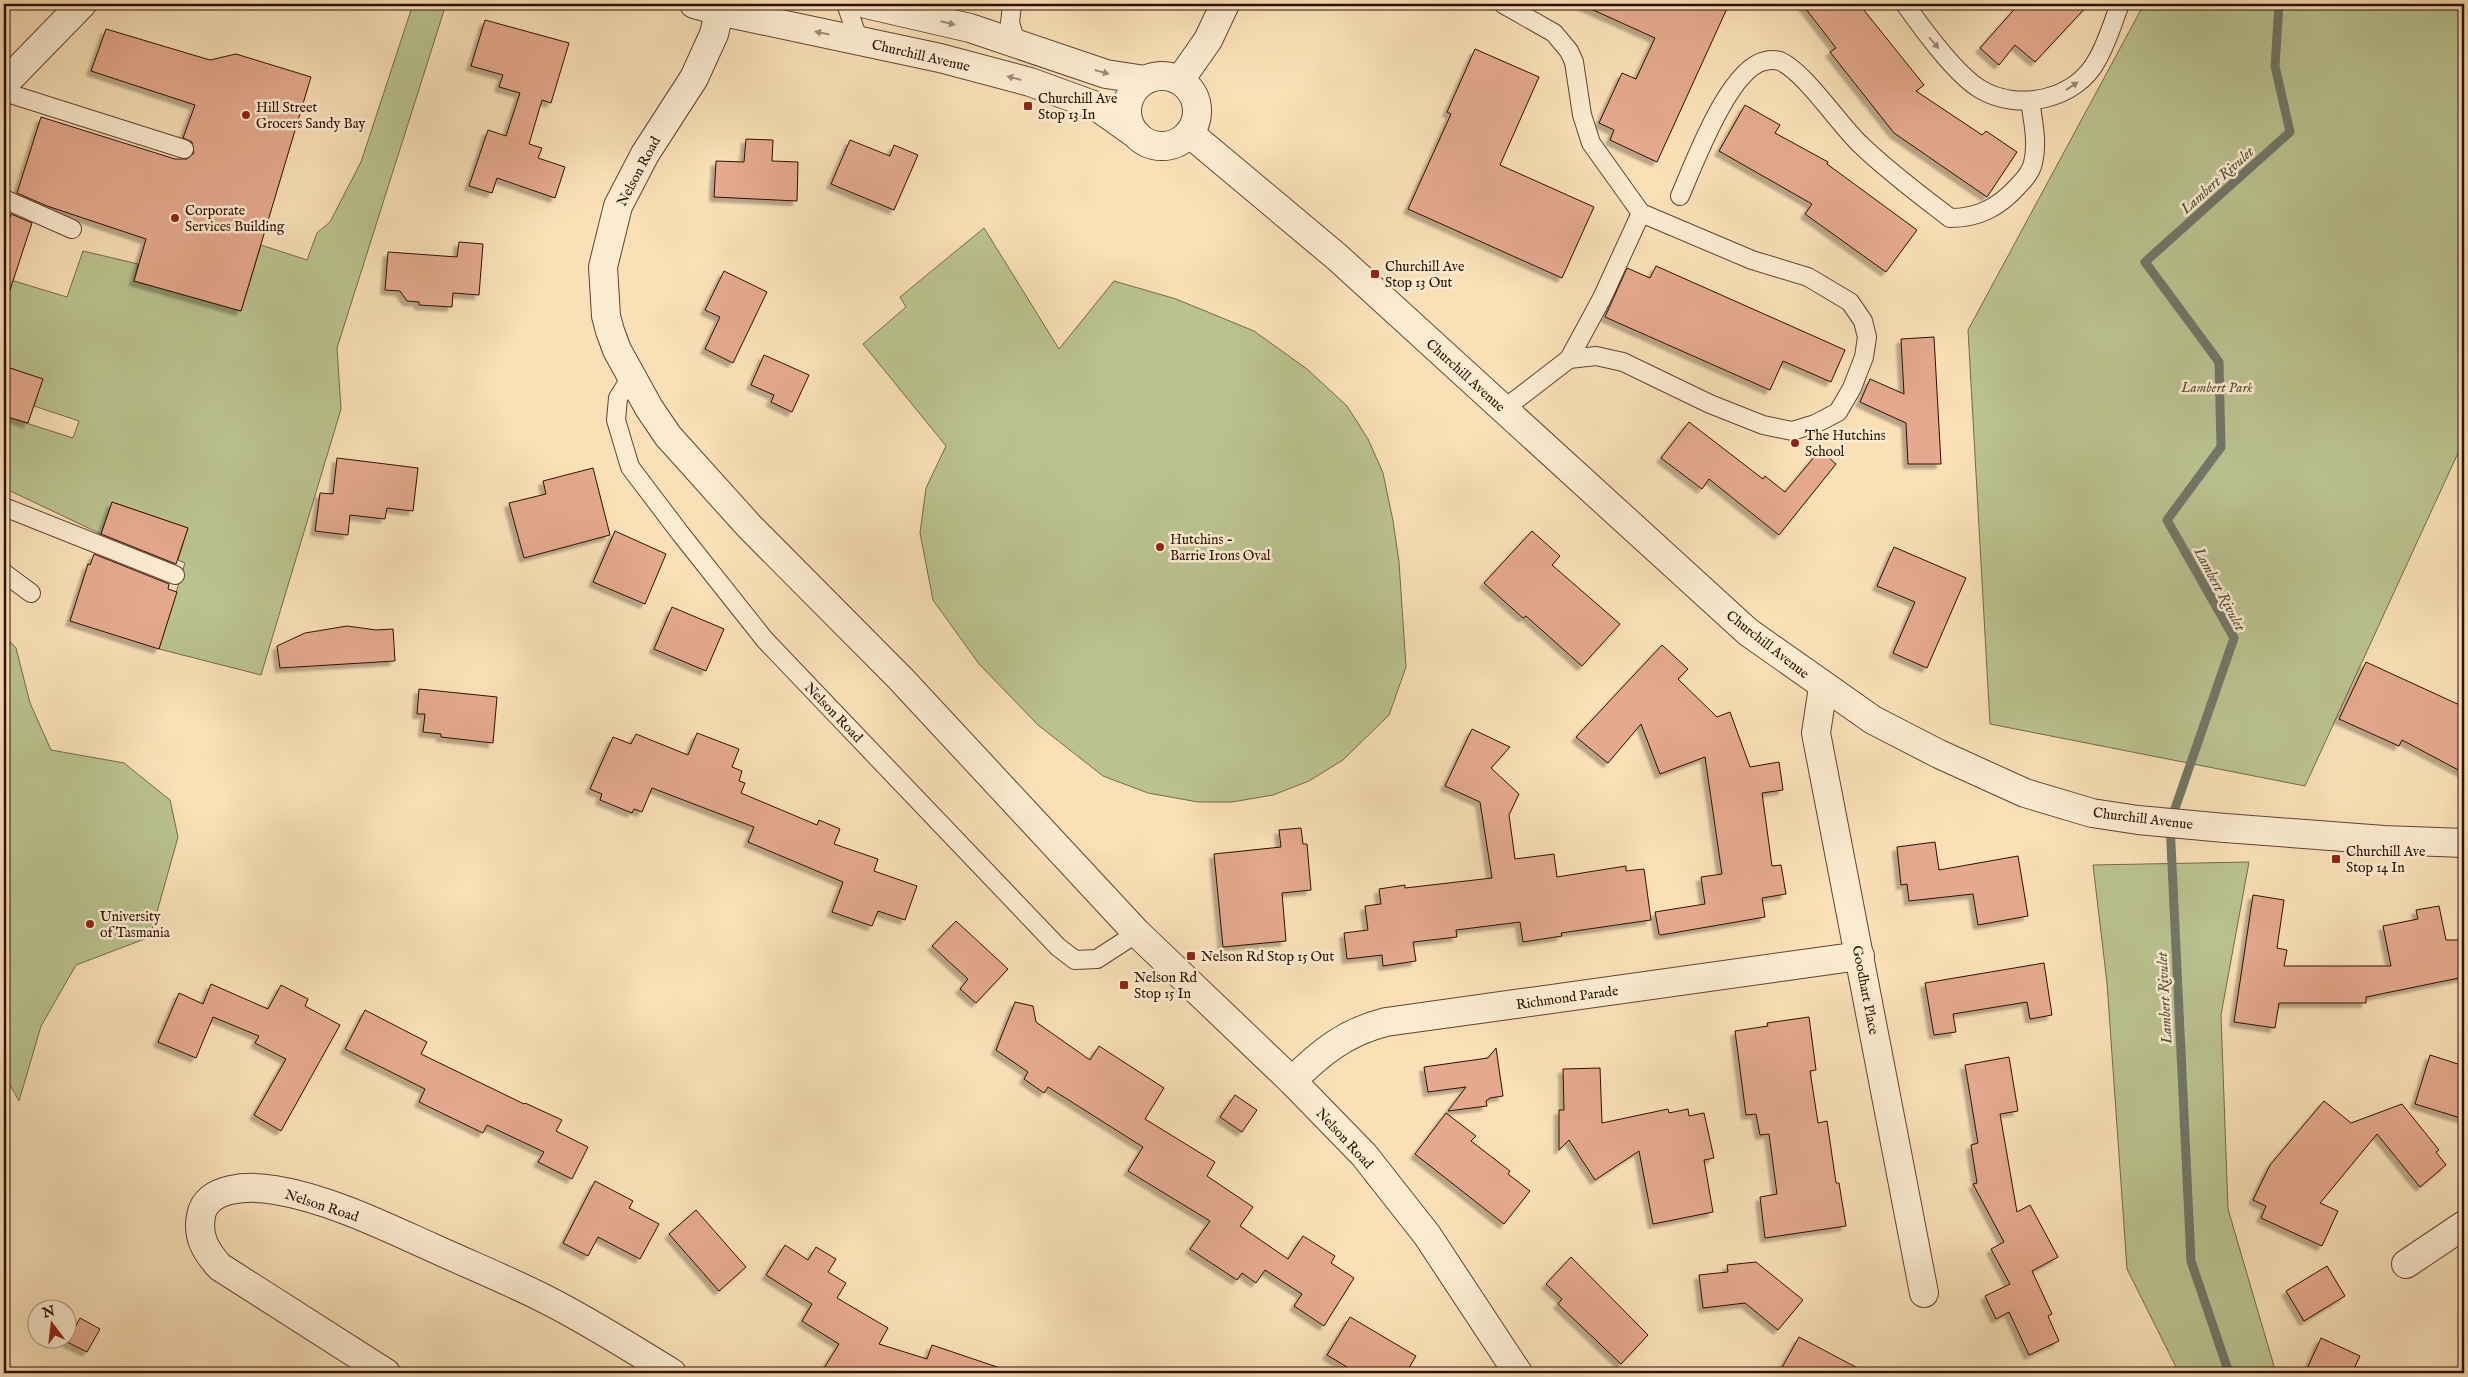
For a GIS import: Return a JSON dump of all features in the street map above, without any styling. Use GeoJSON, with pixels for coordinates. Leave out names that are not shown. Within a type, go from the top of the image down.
{"type":"FeatureCollection","features":[{"type":"Feature","properties":{"kind":"street"},"geometry":{"type":"LineString","coordinates":[[4,84],[82,4]]}},
{"type":"Feature","properties":{"kind":"street"},"geometry":{"type":"LineString","coordinates":[[866,4],[970,28],[1106,74],[1145,80]]}},
{"type":"Feature","properties":{"kind":"street"},"geometry":{"type":"LineString","coordinates":[[1180,80],[1208,40],[1225,4]]}},
{"type":"Feature","properties":{"kind":"street","name":"Churchill Avenue"},"geometry":{"type":"LineString","coordinates":[[712,6],[940,58],[1030,82],[1096,106],[1137,135]]}},
{"type":"Feature","properties":{"kind":"street","name":"Nelson Road"},"geometry":{"type":"LineString","coordinates":[[712,6],[714,34],[694,78],[645,154],[618,206],[610,241],[603,278],[606,316],[617,350],[631,377],[668,436],[750,526],[900,678],[1137,932],[1292,1081],[1364,1155],[1427,1235],[1518,1373]]}},
{"type":"Feature","properties":{"kind":"street"},"geometry":{"type":"LineString","coordinates":[[1157,76],[1168,76],[1180,80],[1188,86],[1198,106],[1197,117],[1189,134],[1178,142],[1167,146],[1145,142],[1137,135],[1127,116],[1127,105],[1136,86],[1145,80],[1157,76]]}},
{"type":"Feature","properties":{"kind":"street","name":"Churchill Avenue"},"geometry":{"type":"LineString","coordinates":[[1189,134],[1337,257],[1748,632],[1823,687],[1873,720],[1939,754],[2025,793],[2092,812],[2138,820],[2197,826],[2375,839],[2464,843]]}},
{"type":"Feature","properties":{"kind":"street","name":"Goodhart Place"},"geometry":{"type":"LineString","coordinates":[[1823,687],[1816,733],[1924,1292]]}},
{"type":"Feature","properties":{"kind":"street","name":"Richmond Parade"},"geometry":{"type":"LineString","coordinates":[[1292,1081],[1327,1049],[1344,1038],[1362,1028],[1386,1022],[1860,956]]}},
{"type":"Feature","properties":{"kind":"street","name":"Nelson Road"},"geometry":{"type":"LineString","coordinates":[[386,1373],[220,1267],[210,1256],[201,1236],[199,1225],[201,1213],[207,1205],[225,1192],[247,1188],[276,1190],[314,1199],[392,1230],[542,1297],[672,1373]]}},
{"type":"Feature","properties":{"kind":"street"},"geometry":{"type":"LineString","coordinates":[[2406,1264],[2464,1225]]}},
{"type":"Feature","properties":{"kind":"lane"},"geometry":{"type":"LineString","coordinates":[[846,4],[859,41]]}},
{"type":"Feature","properties":{"kind":"lane"},"geometry":{"type":"LineString","coordinates":[[1012,4],[1010,23],[1017,45]]}},
{"type":"Feature","properties":{"kind":"lane"},"geometry":{"type":"LineString","coordinates":[[1503,4],[1554,33],[1569,51],[1574,62],[1582,115],[1591,143],[1641,213],[1752,260],[1808,277],[1850,302],[1863,321],[1867,337],[1864,357],[1852,388],[1838,412],[1815,424],[1792,431],[1763,425],[1710,404],[1623,362],[1596,356],[1569,358]]}},
{"type":"Feature","properties":{"kind":"lane"},"geometry":{"type":"LineString","coordinates":[[1905,4],[1930,39],[1980,90],[2008,99],[2030,101],[2060,94],[2084,77],[2097,60],[2120,4]]}},
{"type":"Feature","properties":{"kind":"lane"},"geometry":{"type":"LineString","coordinates":[[1680,196],[1706,136],[1736,81],[1744,72],[1764,61],[1779,61],[1796,74],[1860,145],[1904,184],[1950,218],[1975,216],[1990,210],[2004,201],[2026,178],[2033,164],[2035,134],[2030,101]]}},
{"type":"Feature","properties":{"kind":"lane"},"geometry":{"type":"LineString","coordinates":[[4,92],[184,150]]}},
{"type":"Feature","properties":{"kind":"lane"},"geometry":{"type":"LineString","coordinates":[[4,199],[72,229]]}},
{"type":"Feature","properties":{"kind":"lane"},"geometry":{"type":"LineString","coordinates":[[1504,409],[1569,358],[1602,298],[1641,213]]}},
{"type":"Feature","properties":{"kind":"lane","name":"Nelson Road"},"geometry":{"type":"LineString","coordinates":[[631,377],[618,398],[616,420],[630,466],[765,640],[1058,947],[1075,960],[1097,959],[1137,932]]}},
{"type":"Feature","properties":{"kind":"lane"},"geometry":{"type":"LineString","coordinates":[[4,507],[175,575]]}},
{"type":"Feature","properties":{"kind":"lane"},"geometry":{"type":"LineString","coordinates":[[4,573],[31,593]]}},
{"type":"Feature","properties":{"kind":"green space"},"geometry":{"type":"Polygon","coordinates":[[[413,4],[446,4],[337,348],[341,409],[261,675],[159,649],[185,563],[178,560],[188,528],[112,502],[101,534],[4,488],[4,416],[73,438],[79,421],[34,406],[42,379],[4,366],[4,278],[67,297],[83,251],[138,264],[134,281],[241,311],[261,245],[307,260],[317,233],[330,222],[361,162],[413,4]]]}},
{"type":"Feature","properties":{"kind":"green space","name":"Lambert Park"},"geometry":{"type":"Polygon","coordinates":[[[2144,4],[2464,4],[2464,440],[2305,786],[1990,724],[1968,330],[2144,4]]]}},
{"type":"Feature","properties":{"kind":"green space","name":"Hutchins - Barrie Irons Oval"},"geometry":{"type":"Polygon","coordinates":[[[984,228],[1059,349],[1114,281],[1176,299],[1254,331],[1307,369],[1347,406],[1368,439],[1383,473],[1399,562],[1406,667],[1389,715],[1343,760],[1309,781],[1273,795],[1232,802],[1198,802],[1148,793],[1103,776],[1038,725],[979,664],[933,600],[920,533],[926,488],[946,446],[863,344],[906,307],[900,297],[984,228]]]}},
{"type":"Feature","properties":{"kind":"green space"},"geometry":{"type":"Polygon","coordinates":[[[4,635],[16,648],[30,703],[51,750],[124,763],[170,800],[178,837],[150,937],[76,965],[41,1026],[19,1101],[4,1074],[4,635]]]}},
{"type":"Feature","properties":{"kind":"green space"},"geometry":{"type":"Polygon","coordinates":[[[2249,862],[2221,1015],[2228,1209],[2276,1373],[2179,1373],[2127,1269],[2107,983],[2093,865],[2249,862]]]}},
{"type":"Feature","properties":{"kind":"building"},"geometry":{"type":"Polygon","coordinates":[[[1580,4],[1729,4],[1657,162],[1610,140],[1614,130],[1599,123],[1622,73],[1636,79],[1655,38],[1580,4]]]}},
{"type":"Feature","properties":{"kind":"building"},"geometry":{"type":"Polygon","coordinates":[[[1802,4],[1859,4],[1924,85],[1916,91],[1982,135],[1986,131],[2017,152],[1987,197],[1894,133],[1830,52],[1836,48],[1802,4]]]}},
{"type":"Feature","properties":{"kind":"building"},"geometry":{"type":"Polygon","coordinates":[[[2019,4],[2089,4],[2035,62],[2015,45],[1999,65],[1980,48],[2019,4]]]}},
{"type":"Feature","properties":{"kind":"building"},"geometry":{"type":"Polygon","coordinates":[[[485,20],[569,43],[551,103],[542,100],[529,144],[542,148],[538,158],[565,167],[555,198],[497,178],[492,193],[469,186],[488,130],[506,136],[520,93],[499,87],[503,75],[471,66],[485,20]]]}},
{"type":"Feature","properties":{"kind":"building","name":"Corporate Services Building"},"geometry":{"type":"Polygon","coordinates":[[[106,29],[210,60],[236,54],[311,77],[241,311],[134,281],[146,239],[47,206],[17,193],[41,117],[175,159],[187,159],[194,153],[192,142],[183,138],[195,105],[91,71],[106,29]]]}},
{"type":"Feature","properties":{"kind":"building"},"geometry":{"type":"Polygon","coordinates":[[[1475,49],[1539,77],[1500,165],[1594,207],[1562,278],[1408,209],[1451,114],[1447,112],[1475,49]]]}},
{"type":"Feature","properties":{"kind":"building"},"geometry":{"type":"Polygon","coordinates":[[[1745,105],[1780,125],[1775,133],[1828,162],[1827,164],[1917,230],[1886,272],[1805,214],[1812,204],[1719,151],[1745,105]]]}},
{"type":"Feature","properties":{"kind":"building"},"geometry":{"type":"Polygon","coordinates":[[[746,139],[773,140],[772,161],[798,162],[797,201],[714,197],[716,161],[744,162],[746,139]]]}},
{"type":"Feature","properties":{"kind":"building"},"geometry":{"type":"Polygon","coordinates":[[[850,140],[890,156],[894,145],[918,155],[894,210],[831,184],[850,140]]]}},
{"type":"Feature","properties":{"kind":"building"},"geometry":{"type":"Polygon","coordinates":[[[11,214],[32,223],[8,296],[4,295],[4,235],[11,214]]]}},
{"type":"Feature","properties":{"kind":"building"},"geometry":{"type":"Polygon","coordinates":[[[459,242],[483,244],[479,295],[453,293],[452,307],[419,305],[419,302],[407,301],[400,291],[385,290],[388,252],[457,257],[459,242]]]}},
{"type":"Feature","properties":{"kind":"building"},"geometry":{"type":"Polygon","coordinates":[[[1656,266],[1845,350],[1831,382],[1783,361],[1770,390],[1605,317],[1627,268],[1650,278],[1656,266]]]}},
{"type":"Feature","properties":{"kind":"building"},"geometry":{"type":"Polygon","coordinates":[[[724,271],[767,292],[733,363],[705,349],[720,317],[705,310],[724,271]]]}},
{"type":"Feature","properties":{"kind":"building"},"geometry":{"type":"Polygon","coordinates":[[[1934,337],[1941,464],[1908,464],[1906,423],[1860,402],[1870,379],[1904,394],[1901,339],[1934,337]]]}},
{"type":"Feature","properties":{"kind":"building"},"geometry":{"type":"Polygon","coordinates":[[[764,355],[809,375],[792,412],[771,402],[774,395],[751,385],[764,355]]]}},
{"type":"Feature","properties":{"kind":"building"},"geometry":{"type":"Polygon","coordinates":[[[4,366],[43,379],[28,423],[4,416],[4,366]]]}},
{"type":"Feature","properties":{"kind":"building"},"geometry":{"type":"Polygon","coordinates":[[[1689,422],[1763,479],[1765,476],[1785,492],[1820,450],[1836,464],[1779,535],[1709,479],[1702,489],[1661,458],[1689,422]]]}},
{"type":"Feature","properties":{"kind":"building"},"geometry":{"type":"Polygon","coordinates":[[[337,458],[418,468],[413,511],[387,508],[385,519],[350,515],[348,535],[315,531],[320,493],[333,494],[337,458]]]}},
{"type":"Feature","properties":{"kind":"building"},"geometry":{"type":"Polygon","coordinates":[[[593,468],[610,535],[524,558],[509,503],[546,494],[543,481],[593,468]]]}},
{"type":"Feature","properties":{"kind":"building"},"geometry":{"type":"Polygon","coordinates":[[[112,502],[188,528],[176,564],[101,534],[112,502]]]}},
{"type":"Feature","properties":{"kind":"building"},"geometry":{"type":"Polygon","coordinates":[[[615,531],[666,554],[645,604],[593,582],[615,531]]]}},
{"type":"Feature","properties":{"kind":"building"},"geometry":{"type":"Polygon","coordinates":[[[1532,531],[1560,556],[1552,565],[1620,624],[1582,666],[1526,616],[1523,618],[1484,583],[1532,531]]]}},
{"type":"Feature","properties":{"kind":"building"},"geometry":{"type":"Polygon","coordinates":[[[1894,547],[1966,578],[1927,668],[1893,653],[1915,602],[1877,586],[1894,547]]]}},
{"type":"Feature","properties":{"kind":"building"},"geometry":{"type":"Polygon","coordinates":[[[94,554],[169,584],[168,589],[177,592],[159,649],[70,621],[88,564],[90,565],[94,554]]]}},
{"type":"Feature","properties":{"kind":"building"},"geometry":{"type":"Polygon","coordinates":[[[672,607],[724,629],[706,671],[654,649],[672,607]]]}},
{"type":"Feature","properties":{"kind":"building"},"geometry":{"type":"Polygon","coordinates":[[[347,626],[376,630],[393,629],[395,661],[280,668],[277,646],[305,633],[347,626]]]}},
{"type":"Feature","properties":{"kind":"building"},"geometry":{"type":"Polygon","coordinates":[[[1662,645],[1688,669],[1678,679],[1717,717],[1730,712],[1750,767],[1779,762],[1783,790],[1762,793],[1772,866],[1781,865],[1786,894],[1762,898],[1765,917],[1659,934],[1655,912],[1705,904],[1701,877],[1722,874],[1705,757],[1660,774],[1641,724],[1608,763],[1576,737],[1662,645]]]}},
{"type":"Feature","properties":{"kind":"building"},"geometry":{"type":"Polygon","coordinates":[[[2366,662],[2464,707],[2464,773],[2402,740],[2399,746],[2339,719],[2366,662]]]}},
{"type":"Feature","properties":{"kind":"building"},"geometry":{"type":"Polygon","coordinates":[[[419,689],[497,697],[493,743],[441,737],[441,734],[423,732],[425,714],[417,714],[419,689]]]}},
{"type":"Feature","properties":{"kind":"building"},"geometry":{"type":"Polygon","coordinates":[[[1472,729],[1510,747],[1491,768],[1519,794],[1509,815],[1515,859],[1554,854],[1557,877],[1626,866],[1626,871],[1644,869],[1651,920],[1561,933],[1562,936],[1523,942],[1520,922],[1456,930],[1457,937],[1413,942],[1416,961],[1383,966],[1382,955],[1347,959],[1344,933],[1368,930],[1365,906],[1381,904],[1379,889],[1405,885],[1405,888],[1492,878],[1480,802],[1445,786],[1472,729]]]}},
{"type":"Feature","properties":{"kind":"building"},"geometry":{"type":"Polygon","coordinates":[[[697,733],[739,749],[732,767],[742,771],[739,781],[745,783],[741,793],[817,825],[819,820],[840,829],[834,844],[878,859],[874,871],[917,886],[905,920],[878,911],[872,926],[832,912],[843,882],[748,842],[754,827],[652,788],[642,812],[634,809],[632,813],[600,800],[602,794],[590,789],[613,737],[631,744],[636,734],[688,755],[697,733]]]}},
{"type":"Feature","properties":{"kind":"building"},"geometry":{"type":"Polygon","coordinates":[[[1301,828],[1303,844],[1307,844],[1311,890],[1282,893],[1286,941],[1223,947],[1214,854],[1281,847],[1279,830],[1301,828]]]}},
{"type":"Feature","properties":{"kind":"building"},"geometry":{"type":"Polygon","coordinates":[[[1935,842],[1939,870],[2018,856],[2028,916],[1978,925],[1973,894],[1909,901],[1907,884],[1901,885],[1897,847],[1935,842]]]}},
{"type":"Feature","properties":{"kind":"building"},"geometry":{"type":"Polygon","coordinates":[[[2253,895],[2284,900],[2277,948],[2287,950],[2284,966],[2391,966],[2383,926],[2418,919],[2416,910],[2439,906],[2446,940],[2464,940],[2464,977],[2366,997],[2366,1003],[2279,1003],[2275,1028],[2234,1022],[2253,895]]]}},
{"type":"Feature","properties":{"kind":"building"},"geometry":{"type":"Polygon","coordinates":[[[956,921],[1008,969],[976,1003],[960,989],[968,979],[932,946],[956,921]]]}},
{"type":"Feature","properties":{"kind":"building"},"geometry":{"type":"Polygon","coordinates":[[[2044,963],[2052,1015],[2030,1019],[2027,1002],[1953,1014],[1956,1032],[1934,1035],[1925,983],[2044,963]]]}},
{"type":"Feature","properties":{"kind":"building"},"geometry":{"type":"Polygon","coordinates":[[[211,984],[268,1009],[281,985],[308,999],[305,1006],[340,1025],[281,1131],[254,1115],[286,1059],[255,1043],[259,1036],[213,1017],[196,1058],[158,1042],[179,993],[203,1004],[211,984]]]}},
{"type":"Feature","properties":{"kind":"building"},"geometry":{"type":"Polygon","coordinates":[[[1015,1002],[1033,1006],[1036,1022],[1090,1060],[1099,1046],[1164,1088],[1145,1119],[1215,1162],[1207,1176],[1253,1207],[1240,1226],[1288,1259],[1303,1236],[1335,1256],[1331,1263],[1354,1278],[1324,1326],[1294,1306],[1302,1294],[1265,1270],[1256,1283],[1242,1273],[1237,1280],[1190,1249],[1210,1221],[1128,1171],[1143,1147],[1048,1087],[1044,1093],[1024,1079],[1028,1072],[996,1050],[1015,1002]]]}},
{"type":"Feature","properties":{"kind":"building"},"geometry":{"type":"Polygon","coordinates":[[[365,1010],[427,1042],[421,1054],[524,1104],[562,1120],[556,1131],[588,1147],[572,1179],[538,1162],[544,1152],[487,1125],[483,1133],[419,1102],[425,1089],[345,1049],[365,1010]]]}},
{"type":"Feature","properties":{"kind":"building"},"geometry":{"type":"Polygon","coordinates":[[[1809,1017],[1816,1070],[1810,1071],[1818,1123],[1827,1121],[1836,1183],[1839,1183],[1846,1226],[1765,1238],[1760,1197],[1777,1194],[1769,1134],[1760,1135],[1756,1114],[1746,1115],[1735,1031],[1768,1026],[1767,1023],[1809,1017]]]}},
{"type":"Feature","properties":{"kind":"building"},"geometry":{"type":"Polygon","coordinates":[[[1496,1048],[1503,1096],[1490,1098],[1486,1101],[1487,1106],[1448,1111],[1466,1087],[1428,1092],[1424,1067],[1488,1058],[1496,1048]]]}},
{"type":"Feature","properties":{"kind":"building"},"geometry":{"type":"Polygon","coordinates":[[[2430,1055],[2464,1066],[2464,1119],[2415,1104],[2430,1055]]]}},
{"type":"Feature","properties":{"kind":"building"},"geometry":{"type":"Polygon","coordinates":[[[2009,1057],[2018,1111],[2000,1114],[2017,1212],[2030,1205],[2058,1257],[2032,1271],[2052,1314],[2048,1316],[2059,1341],[2029,1355],[2009,1312],[1996,1319],[1985,1296],[2010,1284],[1991,1249],[2004,1242],[1973,1184],[1977,1183],[1971,1145],[1978,1143],[1965,1065],[2009,1057]]]}},
{"type":"Feature","properties":{"kind":"building"},"geometry":{"type":"Polygon","coordinates":[[[1600,1068],[1602,1123],[1668,1109],[1669,1113],[1688,1109],[1689,1116],[1704,1113],[1714,1158],[1704,1160],[1713,1212],[1653,1224],[1639,1151],[1595,1180],[1569,1140],[1559,1150],[1559,1110],[1564,1110],[1563,1069],[1600,1068]]]}},
{"type":"Feature","properties":{"kind":"building"},"geometry":{"type":"Polygon","coordinates":[[[1235,1095],[1257,1110],[1242,1132],[1220,1117],[1235,1095]]]}},
{"type":"Feature","properties":{"kind":"building"},"geometry":{"type":"Polygon","coordinates":[[[2324,1101],[2351,1123],[2402,1104],[2439,1150],[2436,1152],[2446,1165],[2420,1187],[2377,1134],[2320,1203],[2338,1211],[2322,1246],[2261,1218],[2266,1206],[2253,1200],[2270,1165],[2324,1101]]]}},
{"type":"Feature","properties":{"kind":"building"},"geometry":{"type":"Polygon","coordinates":[[[1446,1113],[1476,1136],[1471,1141],[1510,1171],[1508,1174],[1530,1191],[1504,1224],[1415,1154],[1446,1113]]]}},
{"type":"Feature","properties":{"kind":"building"},"geometry":{"type":"Polygon","coordinates":[[[595,1181],[633,1201],[629,1208],[659,1224],[640,1259],[598,1237],[588,1256],[563,1243],[595,1181]]]}},
{"type":"Feature","properties":{"kind":"building"},"geometry":{"type":"Polygon","coordinates":[[[696,1210],[746,1267],[719,1291],[669,1234],[696,1210]]]}},
{"type":"Feature","properties":{"kind":"building"},"geometry":{"type":"Polygon","coordinates":[[[785,1245],[808,1260],[816,1247],[836,1259],[828,1272],[846,1283],[837,1298],[888,1328],[879,1344],[927,1359],[932,1345],[1003,1369],[1003,1373],[821,1373],[839,1344],[802,1321],[812,1304],[766,1275],[785,1245]]]}},
{"type":"Feature","properties":{"kind":"building"},"geometry":{"type":"Polygon","coordinates":[[[1571,1257],[1648,1335],[1621,1364],[1558,1304],[1562,1299],[1546,1284],[1571,1257]]]}},
{"type":"Feature","properties":{"kind":"building"},"geometry":{"type":"Polygon","coordinates":[[[1756,1262],[1803,1300],[1778,1330],[1745,1303],[1703,1308],[1699,1275],[1728,1272],[1727,1265],[1756,1262]]]}},
{"type":"Feature","properties":{"kind":"building"},"geometry":{"type":"Polygon","coordinates":[[[2327,1266],[2345,1296],[2304,1321],[2286,1291],[2327,1266]]]}},
{"type":"Feature","properties":{"kind":"building"},"geometry":{"type":"Polygon","coordinates":[[[1350,1317],[1416,1356],[1406,1373],[1357,1373],[1327,1355],[1350,1317]]]}},
{"type":"Feature","properties":{"kind":"building"},"geometry":{"type":"Polygon","coordinates":[[[80,1318],[100,1329],[87,1352],[78,1348],[78,1322],[80,1318]]]}},
{"type":"Feature","properties":{"kind":"building"},"geometry":{"type":"Polygon","coordinates":[[[1799,1337],[1867,1373],[1779,1373],[1799,1337]]]}},
{"type":"Feature","properties":{"kind":"building"},"geometry":{"type":"Polygon","coordinates":[[[2321,1338],[2360,1356],[2352,1373],[2305,1373],[2321,1338]]]}},
{"type":"Feature","properties":{"kind":"waterway","name":"Lambert Rivulet"},"geometry":{"type":"LineString","coordinates":[[2229,1373],[2191,1261],[2170,823],[2234,638],[2167,520],[2221,447],[2219,362],[2145,262],[2290,132],[2275,66],[2279,4]]}},
{"type":"Feature","properties":{"kind":"place","name":"Churchill Ave Stop 13 In"},"geometry":{"type":"Point","coordinates":[1028,106]}},
{"type":"Feature","properties":{"kind":"place","name":"Hill Street Grocers Sandy Bay"},"geometry":{"type":"Point","coordinates":[246,115]}},
{"type":"Feature","properties":{"kind":"place","name":"Corporate Services Building"},"geometry":{"type":"Point","coordinates":[175,218]}},
{"type":"Feature","properties":{"kind":"place","name":"Churchill Ave Stop 13 Out"},"geometry":{"type":"Point","coordinates":[1375,274]}},
{"type":"Feature","properties":{"kind":"place","name":"The Hutchins School"},"geometry":{"type":"Point","coordinates":[1795,443]}},
{"type":"Feature","properties":{"kind":"place","name":"Hutchins - Barrie Irons Oval"},"geometry":{"type":"Point","coordinates":[1160,547]}},
{"type":"Feature","properties":{"kind":"place","name":"Churchill Ave Stop 14 In"},"geometry":{"type":"Point","coordinates":[2336,859]}},
{"type":"Feature","properties":{"kind":"place","name":"University of Tasmania"},"geometry":{"type":"Point","coordinates":[90,924]}},
{"type":"Feature","properties":{"kind":"place","name":"Nelson Rd Stop 15 Out"},"geometry":{"type":"Point","coordinates":[1191,956]}},
{"type":"Feature","properties":{"kind":"place","name":"Nelson Rd Stop 15 In"},"geometry":{"type":"Point","coordinates":[1124,985]}}]}
